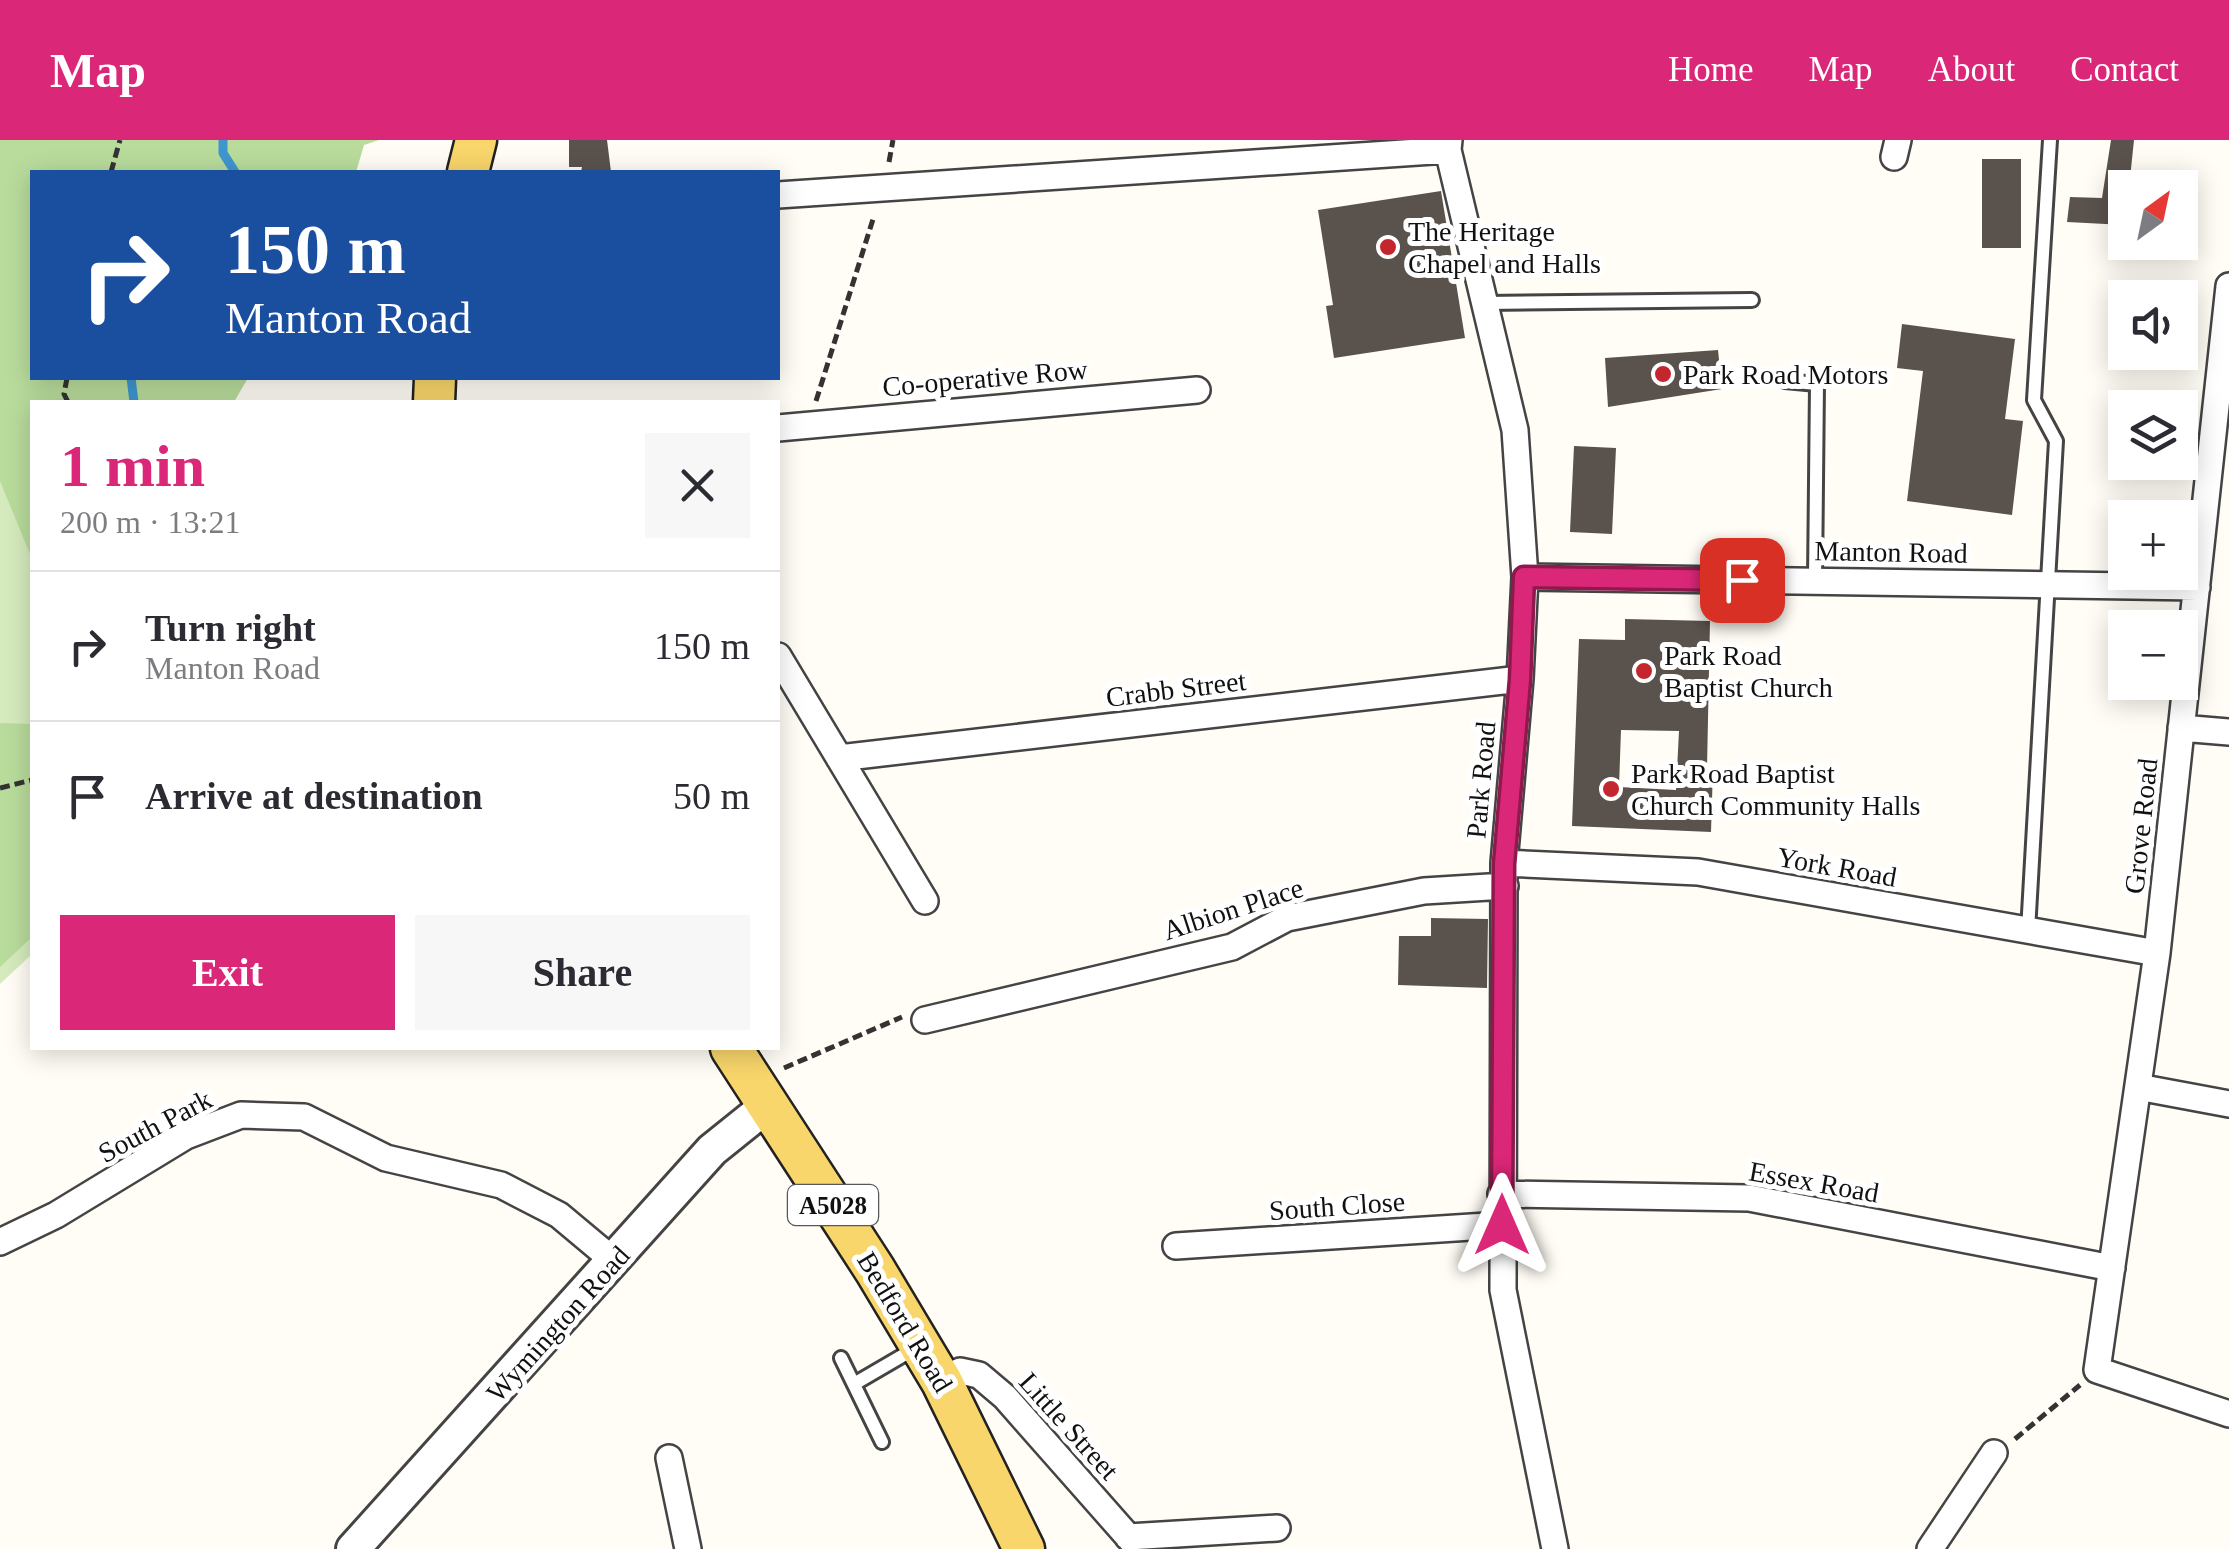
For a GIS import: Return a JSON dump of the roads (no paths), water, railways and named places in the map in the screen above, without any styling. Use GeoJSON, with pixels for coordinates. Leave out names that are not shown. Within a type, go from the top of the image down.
{"type":"FeatureCollection","features":[{"type":"Feature","properties":{"kind":"main road"},"geometry":{"type":"LineString","coordinates":[[468,170],[476,140]]}},
{"type":"Feature","properties":{"kind":"main road","name":"A5028"},"geometry":{"type":"LineString","coordinates":[[733,1050],[761,1093]]}},
{"type":"Feature","properties":{"kind":"main road","name":"Bedford Road"},"geometry":{"type":"LineString","coordinates":[[761,1093],[942,1382],[1024,1549]]}},
{"type":"Feature","properties":{"kind":"street"},"geometry":{"type":"LineString","coordinates":[[780,195],[1449,145]]}},
{"type":"Feature","properties":{"kind":"street","name":"Park Road"},"geometry":{"type":"LineString","coordinates":[[1449,145],[1515,430],[1524,577],[1504,874],[1502,1290],[1556,1549]]}},
{"type":"Feature","properties":{"kind":"street","name":"Grove Road"},"geometry":{"type":"LineString","coordinates":[[2198,577],[2229,286]]}},
{"type":"Feature","properties":{"kind":"street","name":"Co-operative Row"},"geometry":{"type":"LineString","coordinates":[[780,428],[1197,390]]}},
{"type":"Feature","properties":{"kind":"street","name":"Manton Road"},"geometry":{"type":"LineString","coordinates":[[1524,577],[2108,585]]}},
{"type":"Feature","properties":{"kind":"street","name":"Grove Road"},"geometry":{"type":"LineString","coordinates":[[2197,590],[2157,953],[2097,1370],[2229,1414]]}},
{"type":"Feature","properties":{"kind":"street"},"geometry":{"type":"LineString","coordinates":[[780,659],[925,901]]}},
{"type":"Feature","properties":{"kind":"street","name":"Crabb Street"},"geometry":{"type":"LineString","coordinates":[[840,758],[1520,680]]}},
{"type":"Feature","properties":{"kind":"street"},"geometry":{"type":"LineString","coordinates":[[2182,728],[2229,732]]}},
{"type":"Feature","properties":{"kind":"street","name":"York Road"},"geometry":{"type":"LineString","coordinates":[[1504,874],[1698,872],[2157,953]]}},
{"type":"Feature","properties":{"kind":"street","name":"Albion Place"},"geometry":{"type":"LineString","coordinates":[[925,1020],[1232,947],[1287,918],[1504,874]]}},
{"type":"Feature","properties":{"kind":"street"},"geometry":{"type":"LineString","coordinates":[[2138,1088],[2229,1104]]}},
{"type":"Feature","properties":{"kind":"street","name":"Wymington Road"},"geometry":{"type":"LineString","coordinates":[[360,1547],[761,1093]]}},
{"type":"Feature","properties":{"kind":"street","name":"South Park"},"geometry":{"type":"LineString","coordinates":[[0,1242],[56,1215],[186,1136],[241,1115],[304,1117],[386,1158],[501,1185],[559,1215],[614,1261]]}},
{"type":"Feature","properties":{"kind":"street","name":"Essex Road"},"geometry":{"type":"LineString","coordinates":[[1501,1194],[1749,1198],[2112,1268]]}},
{"type":"Feature","properties":{"kind":"street","name":"South Close"},"geometry":{"type":"LineString","coordinates":[[1176,1246],[1502,1225]]}},
{"type":"Feature","properties":{"kind":"street","name":"Little Street"},"geometry":{"type":"LineString","coordinates":[[942,1382],[960,1371],[978,1376],[1005,1397],[1134,1543]]}},
{"type":"Feature","properties":{"kind":"street"},"geometry":{"type":"LineString","coordinates":[[1930,1549],[1994,1454]]}},
{"type":"Feature","properties":{"kind":"street"},"geometry":{"type":"LineString","coordinates":[[669,1458],[688,1549]]}},
{"type":"Feature","properties":{"kind":"street"},"geometry":{"type":"LineString","coordinates":[[1134,1543],[1277,1528]]}},
{"type":"Feature","properties":{"kind":"lane"},"geometry":{"type":"LineString","coordinates":[[2028,931],[2056,441],[2034,400],[2050,140]]}},
{"type":"Feature","properties":{"kind":"lane"},"geometry":{"type":"LineString","coordinates":[[1485,303],[1752,300]]}},
{"type":"Feature","properties":{"kind":"lane"},"geometry":{"type":"LineString","coordinates":[[1786,381],[1817,384],[1815,581]]}},
{"type":"Feature","properties":{"kind":"lane"},"geometry":{"type":"LineString","coordinates":[[854,1384],[920,1345]]}},
{"type":"Feature","properties":{"kind":"lane"},"geometry":{"type":"LineString","coordinates":[[841,1358],[882,1442]]}},
{"type":"Feature","properties":{"kind":"waterway"},"geometry":{"type":"LineString","coordinates":[[223,140],[223,153],[234,170]]}},
{"type":"Feature","properties":{"kind":"waterway"},"geometry":{"type":"LineString","coordinates":[[131,380],[134,400]]}},
{"type":"Feature","properties":{"kind":"place","name":"The Heritage Chapel and Halls"},"geometry":{"type":"Point","coordinates":[1388,247]}},
{"type":"Feature","properties":{"kind":"place","name":"Park Road Motors"},"geometry":{"type":"Point","coordinates":[1663,374]}},
{"type":"Feature","properties":{"kind":"place","name":"Park Road Baptist Church"},"geometry":{"type":"Point","coordinates":[1644,671]}},
{"type":"Feature","properties":{"kind":"place","name":"Park Road Baptist Church Community Halls"},"geometry":{"type":"Point","coordinates":[1611,789]}}]}
